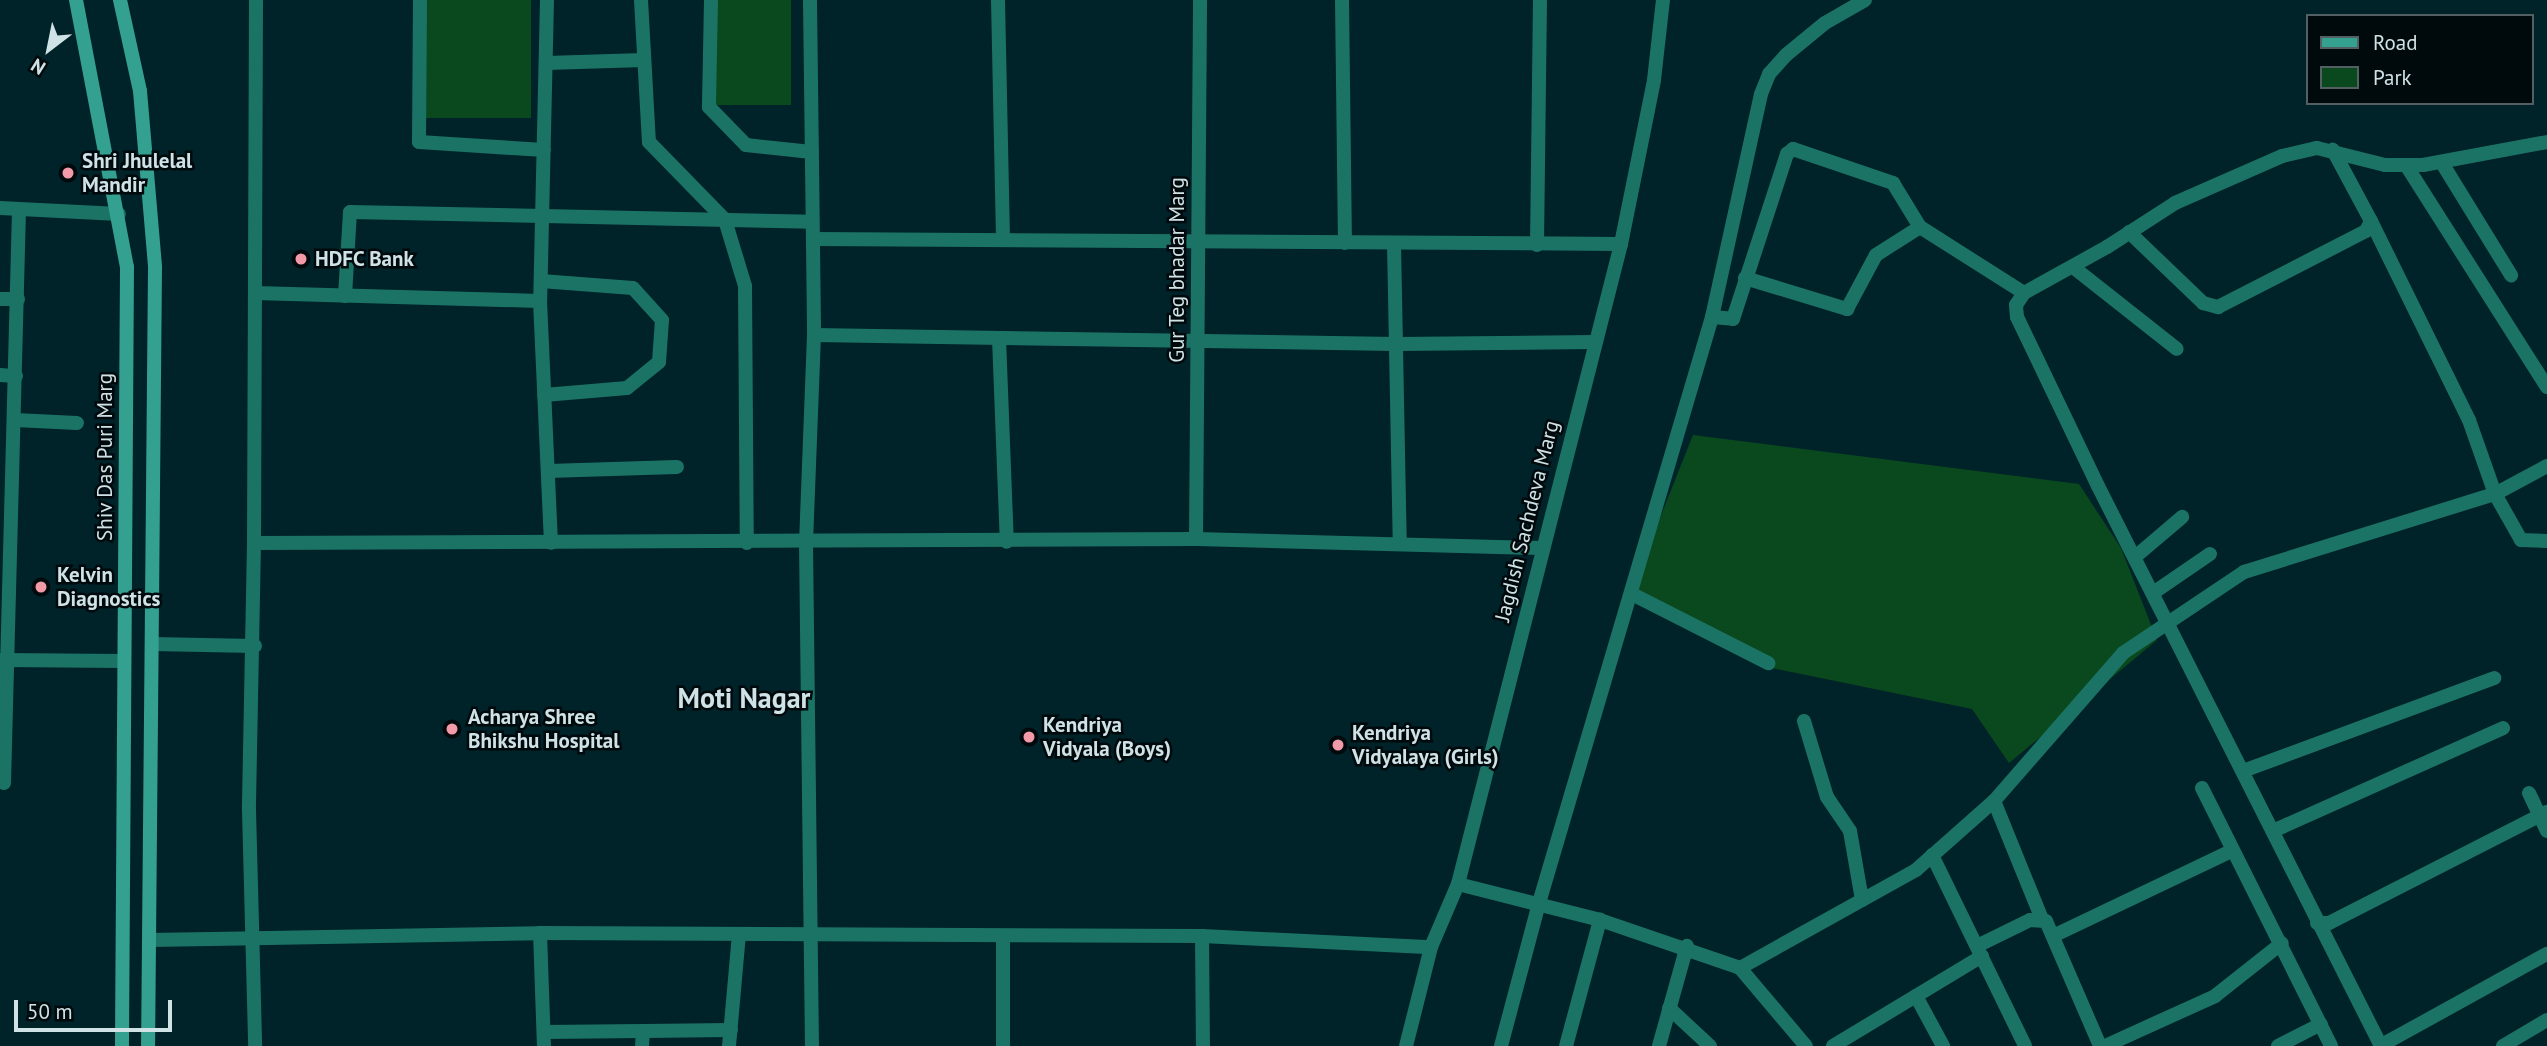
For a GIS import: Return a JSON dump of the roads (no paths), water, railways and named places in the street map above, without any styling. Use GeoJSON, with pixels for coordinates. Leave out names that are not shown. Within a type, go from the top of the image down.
{"type":"FeatureCollection","features":[{"type":"Feature","properties":{"kind":"main road","name":"Shiv Das Puri Marg"},"geometry":{"type":"LineString","coordinates":[[76,0],[90,89],[119,214],[127,267],[122,1046]]}},
{"type":"Feature","properties":{"kind":"main road"},"geometry":{"type":"LineString","coordinates":[[120,0],[140,90],[155,267],[148,1046]]}},
{"type":"Feature","properties":{"kind":"street"},"geometry":{"type":"LineString","coordinates":[[255,1046],[255,936],[249,810],[255,646],[256,0]]}},
{"type":"Feature","properties":{"kind":"street"},"geometry":{"type":"LineString","coordinates":[[419,0],[419,142],[544,149]]}},
{"type":"Feature","properties":{"kind":"street"},"geometry":{"type":"LineString","coordinates":[[547,0],[540,301],[551,543]]}},
{"type":"Feature","properties":{"kind":"street"},"geometry":{"type":"LineString","coordinates":[[641,0],[649,142],[725,220],[745,286],[747,543]]}},
{"type":"Feature","properties":{"kind":"street"},"geometry":{"type":"LineString","coordinates":[[711,0],[709,107],[746,145],[812,152]]}},
{"type":"Feature","properties":{"kind":"street"},"geometry":{"type":"LineString","coordinates":[[810,0],[814,335],[806,543],[813,936],[812,1046]]}},
{"type":"Feature","properties":{"kind":"street"},"geometry":{"type":"LineString","coordinates":[[998,0],[1003,240]]}},
{"type":"Feature","properties":{"kind":"street","name":"Gur Teg bhadar Marg"},"geometry":{"type":"LineString","coordinates":[[1196,539],[1200,0]]}},
{"type":"Feature","properties":{"kind":"street"},"geometry":{"type":"LineString","coordinates":[[1342,0],[1345,243]]}},
{"type":"Feature","properties":{"kind":"street"},"geometry":{"type":"LineString","coordinates":[[1537,244],[1540,0]]}},
{"type":"Feature","properties":{"kind":"street","name":"Jagdish Sachdeva Marg"},"geometry":{"type":"LineString","coordinates":[[1406,1046],[1431,947],[1458,884],[1541,548],[1621,244],[1654,80],[1663,0]]}},
{"type":"Feature","properties":{"kind":"street"},"geometry":{"type":"LineString","coordinates":[[1501,1046],[1539,903],[1712,317],[1745,161],[1769,74],[1825,23],[1865,0]]}},
{"type":"Feature","properties":{"kind":"street"},"geometry":{"type":"LineString","coordinates":[[546,63],[645,60]]}},
{"type":"Feature","properties":{"kind":"street"},"geometry":{"type":"LineString","coordinates":[[2547,142],[2442,163],[2406,165],[2369,162],[2333,150],[2317,148],[2250,167],[2175,203],[2073,267],[2024,293],[2016,305],[2017,317],[2135,557],[2381,1046],[2547,954]]}},
{"type":"Feature","properties":{"kind":"street"},"geometry":{"type":"LineString","coordinates":[[1712,317],[1732,319],[1787,154],[1793,149],[1893,183],[1920,227],[2024,293]]}},
{"type":"Feature","properties":{"kind":"street"},"geometry":{"type":"LineString","coordinates":[[2333,150],[2469,420],[2495,494],[2521,540],[2547,541]]}},
{"type":"Feature","properties":{"kind":"street"},"geometry":{"type":"LineString","coordinates":[[2442,163],[2511,275]]}},
{"type":"Feature","properties":{"kind":"street"},"geometry":{"type":"LineString","coordinates":[[2406,165],[2547,387]]}},
{"type":"Feature","properties":{"kind":"street"},"geometry":{"type":"LineString","coordinates":[[0,208],[119,214]]}},
{"type":"Feature","properties":{"kind":"street"},"geometry":{"type":"LineString","coordinates":[[4,783],[6,494],[15,420],[19,209]]}},
{"type":"Feature","properties":{"kind":"street"},"geometry":{"type":"LineString","coordinates":[[345,296],[350,212],[813,222]]}},
{"type":"Feature","properties":{"kind":"street"},"geometry":{"type":"LineString","coordinates":[[2129,232],[2203,303],[2218,307],[2366,232],[2371,221]]}},
{"type":"Feature","properties":{"kind":"street"},"geometry":{"type":"LineString","coordinates":[[1745,278],[1847,309],[1876,255],[1920,227]]}},
{"type":"Feature","properties":{"kind":"street"},"geometry":{"type":"LineString","coordinates":[[813,239],[1621,244]]}},
{"type":"Feature","properties":{"kind":"street"},"geometry":{"type":"LineString","coordinates":[[1395,243],[1400,544]]}},
{"type":"Feature","properties":{"kind":"street"},"geometry":{"type":"LineString","coordinates":[[2073,267],[2177,349]]}},
{"type":"Feature","properties":{"kind":"street"},"geometry":{"type":"LineString","coordinates":[[541,282],[633,288],[662,320],[659,362],[627,388],[544,395]]}},
{"type":"Feature","properties":{"kind":"street"},"geometry":{"type":"LineString","coordinates":[[255,293],[540,301]]}},
{"type":"Feature","properties":{"kind":"street"},"geometry":{"type":"LineString","coordinates":[[0,299],[18,299]]}},
{"type":"Feature","properties":{"kind":"street"},"geometry":{"type":"LineString","coordinates":[[814,335],[1396,344],[1595,342]]}},
{"type":"Feature","properties":{"kind":"street"},"geometry":{"type":"LineString","coordinates":[[999,338],[1007,542]]}},
{"type":"Feature","properties":{"kind":"street"},"geometry":{"type":"LineString","coordinates":[[0,375],[16,376]]}},
{"type":"Feature","properties":{"kind":"street"},"geometry":{"type":"LineString","coordinates":[[15,420],[77,423]]}},
{"type":"Feature","properties":{"kind":"street"},"geometry":{"type":"LineString","coordinates":[[1740,968],[1916,870],[1994,801],[2123,653],[2168,620],[2244,572],[2495,494],[2547,466]]}},
{"type":"Feature","properties":{"kind":"street"},"geometry":{"type":"LineString","coordinates":[[548,471],[677,467]]}},
{"type":"Feature","properties":{"kind":"street"},"geometry":{"type":"LineString","coordinates":[[2135,557],[2182,517]]}},
{"type":"Feature","properties":{"kind":"street"},"geometry":{"type":"LineString","coordinates":[[254,542],[806,543],[1196,539],[1541,548]]}},
{"type":"Feature","properties":{"kind":"street"},"geometry":{"type":"LineString","coordinates":[[2154,593],[2210,554]]}},
{"type":"Feature","properties":{"kind":"street"},"geometry":{"type":"LineString","coordinates":[[1632,594],[1768,663]]}},
{"type":"Feature","properties":{"kind":"street"},"geometry":{"type":"LineString","coordinates":[[152,644],[255,646]]}},
{"type":"Feature","properties":{"kind":"street"},"geometry":{"type":"LineString","coordinates":[[5,660],[124,662]]}},
{"type":"Feature","properties":{"kind":"street"},"geometry":{"type":"LineString","coordinates":[[2243,771],[2494,678]]}},
{"type":"Feature","properties":{"kind":"street"},"geometry":{"type":"LineString","coordinates":[[1804,720],[1827,797],[1850,831],[1862,900]]}},
{"type":"Feature","properties":{"kind":"street"},"geometry":{"type":"LineString","coordinates":[[2273,831],[2503,728]]}},
{"type":"Feature","properties":{"kind":"street"},"geometry":{"type":"LineString","coordinates":[[2202,788],[2282,943],[2331,1046]]}},
{"type":"Feature","properties":{"kind":"street"},"geometry":{"type":"LineString","coordinates":[[2529,793],[2542,814],[2547,831]]}},
{"type":"Feature","properties":{"kind":"street"},"geometry":{"type":"LineString","coordinates":[[1994,801],[2042,919],[2053,936],[2103,1046],[2215,996],[2282,943]]}},
{"type":"Feature","properties":{"kind":"street"},"geometry":{"type":"LineString","coordinates":[[2317,923],[2329,923],[2542,814]]}},
{"type":"Feature","properties":{"kind":"street"},"geometry":{"type":"LineString","coordinates":[[2053,936],[2233,850]]}},
{"type":"Feature","properties":{"kind":"street"},"geometry":{"type":"LineString","coordinates":[[1932,855],[2025,1046]]}},
{"type":"Feature","properties":{"kind":"street"},"geometry":{"type":"LineString","coordinates":[[1458,884],[1600,920],[1687,946],[1740,968],[1805,1046]]}},
{"type":"Feature","properties":{"kind":"street"},"geometry":{"type":"LineString","coordinates":[[1833,1046],[1916,996],[1979,951],[2042,919]]}},
{"type":"Feature","properties":{"kind":"street"},"geometry":{"type":"LineString","coordinates":[[1566,1046],[1600,920]]}},
{"type":"Feature","properties":{"kind":"street"},"geometry":{"type":"LineString","coordinates":[[149,940],[255,936],[540,933],[1202,936],[1431,947]]}},
{"type":"Feature","properties":{"kind":"street"},"geometry":{"type":"LineString","coordinates":[[540,933],[544,1039],[642,1039],[731,1030]]}},
{"type":"Feature","properties":{"kind":"street"},"geometry":{"type":"LineString","coordinates":[[729,1046],[739,935]]}},
{"type":"Feature","properties":{"kind":"street"},"geometry":{"type":"LineString","coordinates":[[1003,936],[1003,1046]]}},
{"type":"Feature","properties":{"kind":"street"},"geometry":{"type":"LineString","coordinates":[[1202,936],[1203,1046]]}},
{"type":"Feature","properties":{"kind":"street"},"geometry":{"type":"LineString","coordinates":[[1659,1046],[1687,946]]}},
{"type":"Feature","properties":{"kind":"street"},"geometry":{"type":"LineString","coordinates":[[1916,996],[1944,1046]]}},
{"type":"Feature","properties":{"kind":"street"},"geometry":{"type":"LineString","coordinates":[[1669,1008],[1710,1046]]}},
{"type":"Feature","properties":{"kind":"street"},"geometry":{"type":"LineString","coordinates":[[2503,1046],[2547,1020]]}},
{"type":"Feature","properties":{"kind":"street"},"geometry":{"type":"LineString","coordinates":[[2278,1046],[2321,1024]]}},
{"type":"Feature","properties":{"kind":"place","name":"Shri Jhulelal Mandir"},"geometry":{"type":"Point","coordinates":[68,173]}},
{"type":"Feature","properties":{"kind":"place","name":"HDFC Bank"},"geometry":{"type":"Point","coordinates":[301,259]}},
{"type":"Feature","properties":{"kind":"place","name":"Kelvin Diagnostics"},"geometry":{"type":"Point","coordinates":[41,587]}},
{"type":"Feature","properties":{"kind":"place","name":"Acharya Shree Bhikshu Hospital"},"geometry":{"type":"Point","coordinates":[452,729]}},
{"type":"Feature","properties":{"kind":"place","name":"Kendriya Vidyala (Boys)"},"geometry":{"type":"Point","coordinates":[1029,737]}},
{"type":"Feature","properties":{"kind":"place","name":"Kendriya Vidyalaya (Girls)"},"geometry":{"type":"Point","coordinates":[1338,745]}},
{"type":"Feature","properties":{"kind":"district","name":"Moti Nagar"},"geometry":{"type":"Point","coordinates":[744,698]}}]}
